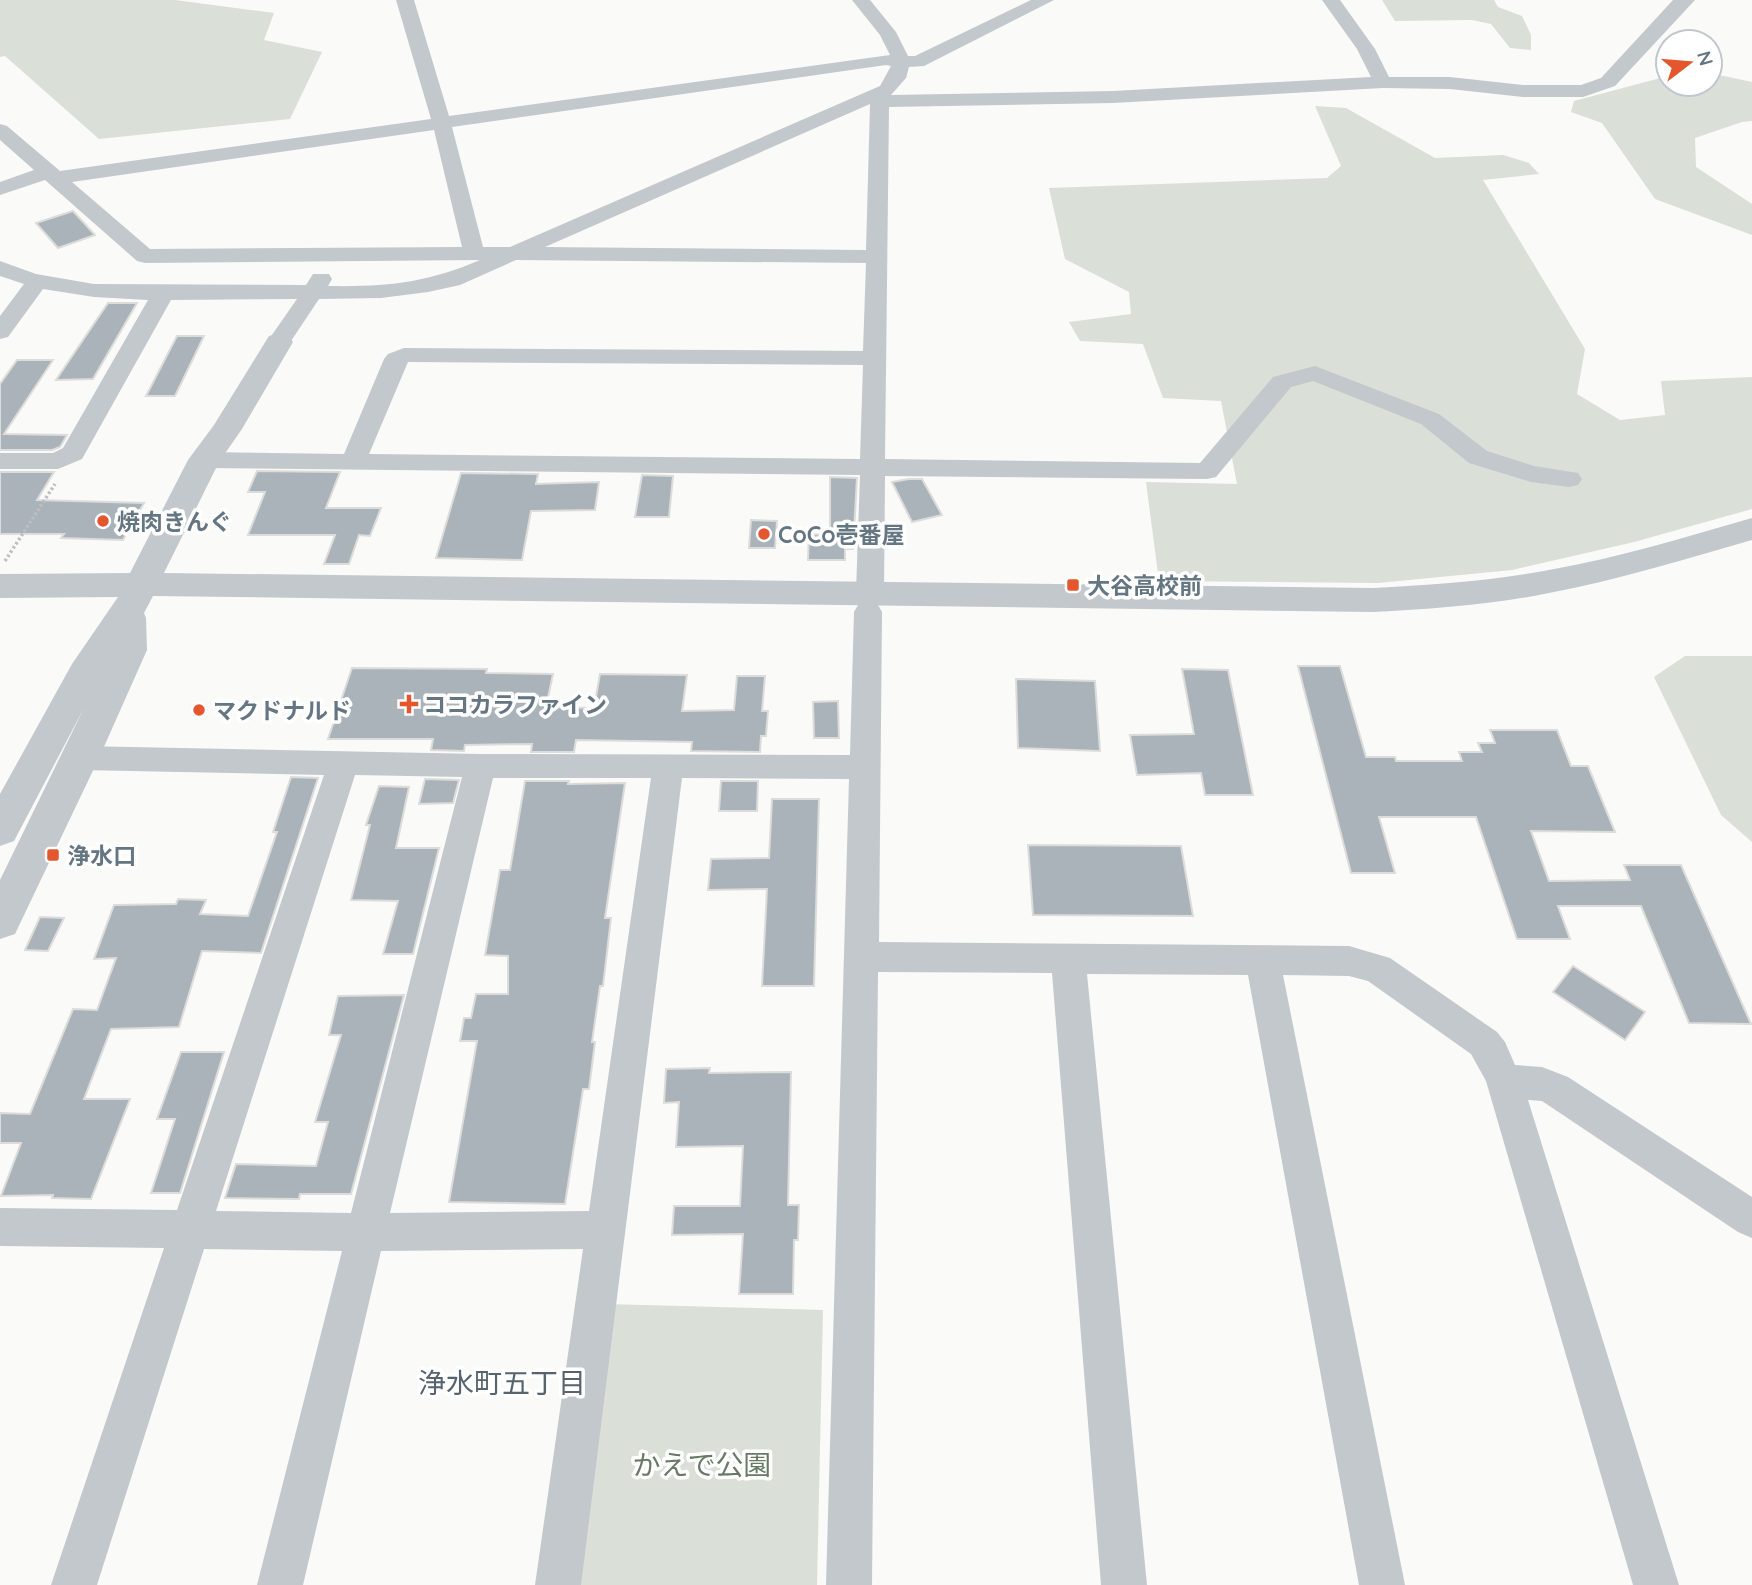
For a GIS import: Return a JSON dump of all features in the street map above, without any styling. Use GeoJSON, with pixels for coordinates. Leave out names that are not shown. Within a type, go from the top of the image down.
{"type":"FeatureCollection","features":[{"type":"Feature","properties":{"kind":"street"},"geometry":{"type":"LineString","coordinates":[[0,268],[38,281],[78,288],[164,292],[383,292],[434,285],[462,276],[878,98],[895,82],[902,62],[901,52],[861,0]]}},
{"type":"Feature","properties":{"kind":"street"},"geometry":{"type":"LineString","coordinates":[[0,189],[51,175],[441,121],[886,60],[918,62],[1045,0]]}},
{"type":"Feature","properties":{"kind":"street"},"geometry":{"type":"LineString","coordinates":[[1331,0],[1366,49],[1382,82]]}},
{"type":"Feature","properties":{"kind":"street"},"geometry":{"type":"LineString","coordinates":[[878,98],[1124,96],[1382,82],[1450,83],[1564,92],[1597,88],[1608,82],[1681,2],[1686,0]]}},
{"type":"Feature","properties":{"kind":"street"},"geometry":{"type":"LineString","coordinates":[[411,1],[474,253]]}},
{"type":"Feature","properties":{"kind":"street"},"geometry":{"type":"LineString","coordinates":[[849,1585],[878,98]]}},
{"type":"Feature","properties":{"kind":"street"},"geometry":{"type":"LineString","coordinates":[[0,130],[145,256],[514,253],[876,257]]}},
{"type":"Feature","properties":{"kind":"street"},"geometry":{"type":"LineString","coordinates":[[0,830],[85,673],[134,597],[204,460],[227,429],[279,342],[337,255]]}},
{"type":"Feature","properties":{"kind":"street"},"geometry":{"type":"LineString","coordinates":[[2,326],[38,281]]}},
{"type":"Feature","properties":{"kind":"street"},"geometry":{"type":"LineString","coordinates":[[0,461],[58,461],[73,453],[164,292]]}},
{"type":"Feature","properties":{"kind":"street"},"geometry":{"type":"LineString","coordinates":[[353,463],[396,359],[404,355],[874,358]]}},
{"type":"Feature","properties":{"kind":"street"},"geometry":{"type":"LineString","coordinates":[[204,460],[872,468],[1152,468],[1207,471],[1282,382],[1315,373],[1430,419],[1478,457],[1531,474],[1569,479]]}},
{"type":"Feature","properties":{"kind":"street"},"geometry":{"type":"LineString","coordinates":[[0,586],[134,597],[869,602],[1373,600],[1461,595],[1549,582],[1752,529]]}},
{"type":"Feature","properties":{"kind":"street"},"geometry":{"type":"LineString","coordinates":[[869,602],[1378,618],[1467,614],[1552,602],[1635,583],[1752,549]]}},
{"type":"Feature","properties":{"kind":"street"},"geometry":{"type":"LineString","coordinates":[[0,607],[134,597]]}},
{"type":"Feature","properties":{"kind":"street"},"geometry":{"type":"LineString","coordinates":[[0,922],[129,650],[134,597]]}},
{"type":"Feature","properties":{"kind":"street"},"geometry":{"type":"LineString","coordinates":[[80,758],[480,766],[865,767]]}},
{"type":"Feature","properties":{"kind":"street"},"geometry":{"type":"LineString","coordinates":[[74,1585],[343,764]]}},
{"type":"Feature","properties":{"kind":"street"},"geometry":{"type":"LineString","coordinates":[[280,1585],[480,766]]}},
{"type":"Feature","properties":{"kind":"street"},"geometry":{"type":"LineString","coordinates":[[558,1585],[668,766]]}},
{"type":"Feature","properties":{"kind":"street"},"geometry":{"type":"LineString","coordinates":[[862,957],[1340,960],[1378,969],[1484,1043],[1492,1053],[1504,1081],[1656,1585]]}},
{"type":"Feature","properties":{"kind":"street"},"geometry":{"type":"LineString","coordinates":[[1068,960],[1124,1585]]}},
{"type":"Feature","properties":{"kind":"street"},"geometry":{"type":"LineString","coordinates":[[1263,960],[1382,1585]]}},
{"type":"Feature","properties":{"kind":"street"},"geometry":{"type":"LineString","coordinates":[[1504,1081],[1542,1084],[1555,1089],[1752,1219]]}},
{"type":"Feature","properties":{"kind":"street"},"geometry":{"type":"LineString","coordinates":[[0,1227],[366,1232],[606,1230]]}},
{"type":"Feature","properties":{"kind":"path"},"geometry":{"type":"LineString","coordinates":[[1,568],[65,468],[58,461]]}},
{"type":"Feature","properties":{"kind":"green space"},"geometry":{"type":"Polygon","coordinates":[[[0,0],[175,0],[274,13],[264,40],[322,52],[290,119],[99,139],[5,56],[0,57],[0,0]]]}},
{"type":"Feature","properties":{"kind":"green space"},"geometry":{"type":"Polygon","coordinates":[[[1382,0],[1494,0],[1498,7],[1522,16],[1531,35],[1531,50],[1510,48],[1491,24],[1472,20],[1395,21],[1382,0]]]}},
{"type":"Feature","properties":{"kind":"green space"},"geometry":{"type":"Polygon","coordinates":[[[1724,76],[1752,82],[1752,121],[1695,138],[1696,167],[1752,204],[1752,235],[1655,199],[1602,123],[1571,112],[1574,101],[1654,80],[1654,98],[1724,98],[1724,76]]]}},
{"type":"Feature","properties":{"kind":"green space"},"geometry":{"type":"Polygon","coordinates":[[[1315,106],[1346,108],[1435,158],[1503,155],[1529,163],[1539,174],[1483,180],[1585,349],[1577,394],[1620,420],[1665,415],[1661,381],[1752,377],[1752,509],[1634,542],[1512,570],[1378,583],[1159,581],[1146,482],[1237,484],[1221,401],[1163,398],[1143,344],[1080,341],[1069,322],[1131,314],[1129,292],[1065,259],[1049,188],[1327,178],[1341,166],[1315,106]]]}},
{"type":"Feature","properties":{"kind":"green space"},"geometry":{"type":"Polygon","coordinates":[[[1685,656],[1752,656],[1752,842],[1721,815],[1654,677],[1685,656]]]}},
{"type":"Feature","properties":{"kind":"green space","name":"かえで公園"},"geometry":{"type":"Polygon","coordinates":[[[606,1304],[823,1310],[817,1585],[568,1585],[606,1304]]]}},
{"type":"Feature","properties":{"kind":"building"},"geometry":{"type":"Polygon","coordinates":[[[73,211],[95,235],[58,248],[36,223],[73,211]]]}},
{"type":"Feature","properties":{"kind":"building"},"geometry":{"type":"Polygon","coordinates":[[[108,303],[137,303],[93,379],[56,380],[108,303]]]}},
{"type":"Feature","properties":{"kind":"building"},"geometry":{"type":"Polygon","coordinates":[[[177,336],[204,336],[175,396],[146,396],[177,336]]]}},
{"type":"Feature","properties":{"kind":"building"},"geometry":{"type":"Polygon","coordinates":[[[17,360],[53,360],[4,434],[67,435],[60,447],[52,450],[0,450],[0,384],[17,360]]]}},
{"type":"Feature","properties":{"kind":"building"},"geometry":{"type":"Polygon","coordinates":[[[257,471],[340,472],[326,508],[381,508],[370,536],[359,535],[349,564],[324,564],[335,535],[248,535],[265,492],[248,492],[257,471]]]}},
{"type":"Feature","properties":{"kind":"building"},"geometry":{"type":"Polygon","coordinates":[[[0,472],[54,472],[37,500],[144,503],[123,540],[61,538],[64,534],[0,534],[0,472]]]}},
{"type":"Feature","properties":{"kind":"building"},"geometry":{"type":"Polygon","coordinates":[[[461,473],[538,474],[536,484],[599,482],[595,510],[531,511],[522,560],[436,558],[461,473]]]}},
{"type":"Feature","properties":{"kind":"building"},"geometry":{"type":"Polygon","coordinates":[[[642,475],[673,476],[669,517],[635,517],[642,475]]]}},
{"type":"Feature","properties":{"kind":"building"},"geometry":{"type":"Polygon","coordinates":[[[830,477],[857,478],[853,549],[845,549],[845,560],[808,560],[809,534],[830,535],[830,477]]]}},
{"type":"Feature","properties":{"kind":"building"},"geometry":{"type":"Polygon","coordinates":[[[922,479],[942,515],[912,522],[892,482],[922,479]]]}},
{"type":"Feature","properties":{"kind":"building","name":"CoCo壱番屋"},"geometry":{"type":"Polygon","coordinates":[[[751,520],[777,521],[775,548],[749,548],[751,520]]]}},
{"type":"Feature","properties":{"kind":"building"},"geometry":{"type":"Polygon","coordinates":[[[1298,666],[1340,666],[1366,757],[1395,757],[1396,761],[1462,761],[1459,752],[1482,752],[1478,743],[1495,743],[1490,730],[1557,730],[1571,766],[1588,766],[1615,832],[1531,831],[1549,881],[1630,880],[1624,865],[1681,865],[1751,1024],[1689,1023],[1641,906],[1558,906],[1570,939],[1517,939],[1476,817],[1379,817],[1395,873],[1351,873],[1298,666]]]}},
{"type":"Feature","properties":{"kind":"building"},"geometry":{"type":"Polygon","coordinates":[[[352,668],[487,669],[486,673],[553,674],[546,707],[594,708],[600,674],[687,675],[682,711],[734,710],[737,676],[765,676],[762,711],[768,711],[766,736],[761,736],[760,752],[691,751],[692,742],[576,740],[574,752],[531,752],[532,744],[465,745],[464,751],[431,750],[433,739],[328,739],[352,668]]]}},
{"type":"Feature","properties":{"kind":"building"},"geometry":{"type":"Polygon","coordinates":[[[1182,669],[1228,670],[1253,795],[1205,795],[1201,773],[1137,775],[1130,735],[1194,734],[1182,669]]]}},
{"type":"Feature","properties":{"kind":"building"},"geometry":{"type":"Polygon","coordinates":[[[1016,679],[1095,681],[1100,751],[1018,748],[1016,679]]]}},
{"type":"Feature","properties":{"kind":"building"},"geometry":{"type":"Polygon","coordinates":[[[838,701],[839,738],[814,738],[813,702],[838,701]]]}},
{"type":"Feature","properties":{"kind":"building"},"geometry":{"type":"Polygon","coordinates":[[[291,777],[318,778],[261,953],[202,951],[179,1027],[111,1029],[84,1099],[130,1099],[91,1199],[52,1198],[53,1195],[1,1196],[21,1143],[0,1143],[0,1113],[30,1114],[73,1009],[97,1010],[116,958],[94,959],[114,905],[176,904],[178,899],[206,900],[200,914],[248,916],[277,832],[273,832],[291,777]]]}},
{"type":"Feature","properties":{"kind":"building"},"geometry":{"type":"Polygon","coordinates":[[[425,779],[459,780],[453,803],[419,804],[425,779]]]}},
{"type":"Feature","properties":{"kind":"building"},"geometry":{"type":"Polygon","coordinates":[[[525,781],[569,781],[568,784],[625,783],[605,918],[611,918],[603,986],[600,986],[592,1042],[595,1042],[589,1089],[583,1089],[565,1204],[449,1202],[477,1041],[460,1041],[464,1018],[471,1018],[476,994],[508,994],[508,956],[485,955],[500,870],[510,870],[525,781]]]}},
{"type":"Feature","properties":{"kind":"building"},"geometry":{"type":"Polygon","coordinates":[[[721,781],[758,781],[757,811],[719,811],[721,781]]]}},
{"type":"Feature","properties":{"kind":"building"},"geometry":{"type":"Polygon","coordinates":[[[379,786],[409,787],[396,848],[439,848],[413,954],[383,954],[398,901],[351,900],[370,825],[366,825],[379,786]]]}},
{"type":"Feature","properties":{"kind":"building"},"geometry":{"type":"Polygon","coordinates":[[[772,799],[819,799],[814,986],[762,986],[767,889],[708,890],[711,859],[769,858],[772,799]]]}},
{"type":"Feature","properties":{"kind":"building"},"geometry":{"type":"Polygon","coordinates":[[[1028,845],[1181,846],[1193,916],[1033,915],[1028,845]]]}},
{"type":"Feature","properties":{"kind":"building"},"geometry":{"type":"Polygon","coordinates":[[[40,917],[64,918],[48,951],[25,950],[40,917]]]}},
{"type":"Feature","properties":{"kind":"building"},"geometry":{"type":"Polygon","coordinates":[[[1573,966],[1645,1012],[1625,1040],[1553,992],[1573,966]]]}},
{"type":"Feature","properties":{"kind":"building"},"geometry":{"type":"Polygon","coordinates":[[[404,995],[351,1194],[300,1194],[299,1199],[225,1198],[236,1164],[316,1166],[328,1122],[315,1122],[341,1035],[329,1035],[338,996],[404,995]]]}},
{"type":"Feature","properties":{"kind":"building"},"geometry":{"type":"Polygon","coordinates":[[[181,1052],[224,1052],[180,1193],[151,1193],[175,1119],[157,1119],[181,1052]]]}},
{"type":"Feature","properties":{"kind":"building"},"geometry":{"type":"Polygon","coordinates":[[[710,1068],[709,1073],[791,1072],[788,1205],[799,1205],[798,1240],[794,1240],[793,1294],[739,1294],[743,1234],[672,1235],[674,1206],[740,1206],[743,1146],[676,1147],[679,1102],[664,1103],[666,1069],[710,1068]]]}},
{"type":"Feature","properties":{"kind":"place","name":"焼肉きんぐ"},"geometry":{"type":"Point","coordinates":[103,521]}},
{"type":"Feature","properties":{"kind":"place","name":"CoCo壱番屋"},"geometry":{"type":"Point","coordinates":[764,534]}},
{"type":"Feature","properties":{"kind":"place","name":"大谷高校前"},"geometry":{"type":"Point","coordinates":[1073,585]}},
{"type":"Feature","properties":{"kind":"place","name":"ココカラファイン"},"geometry":{"type":"Point","coordinates":[409,704]}},
{"type":"Feature","properties":{"kind":"place","name":"マクドナルド"},"geometry":{"type":"Point","coordinates":[199,710]}},
{"type":"Feature","properties":{"kind":"place","name":"浄水口"},"geometry":{"type":"Point","coordinates":[53,855]}},
{"type":"Feature","properties":{"kind":"district","name":"浄水町五丁目"},"geometry":{"type":"Point","coordinates":[502,1382]}}]}
